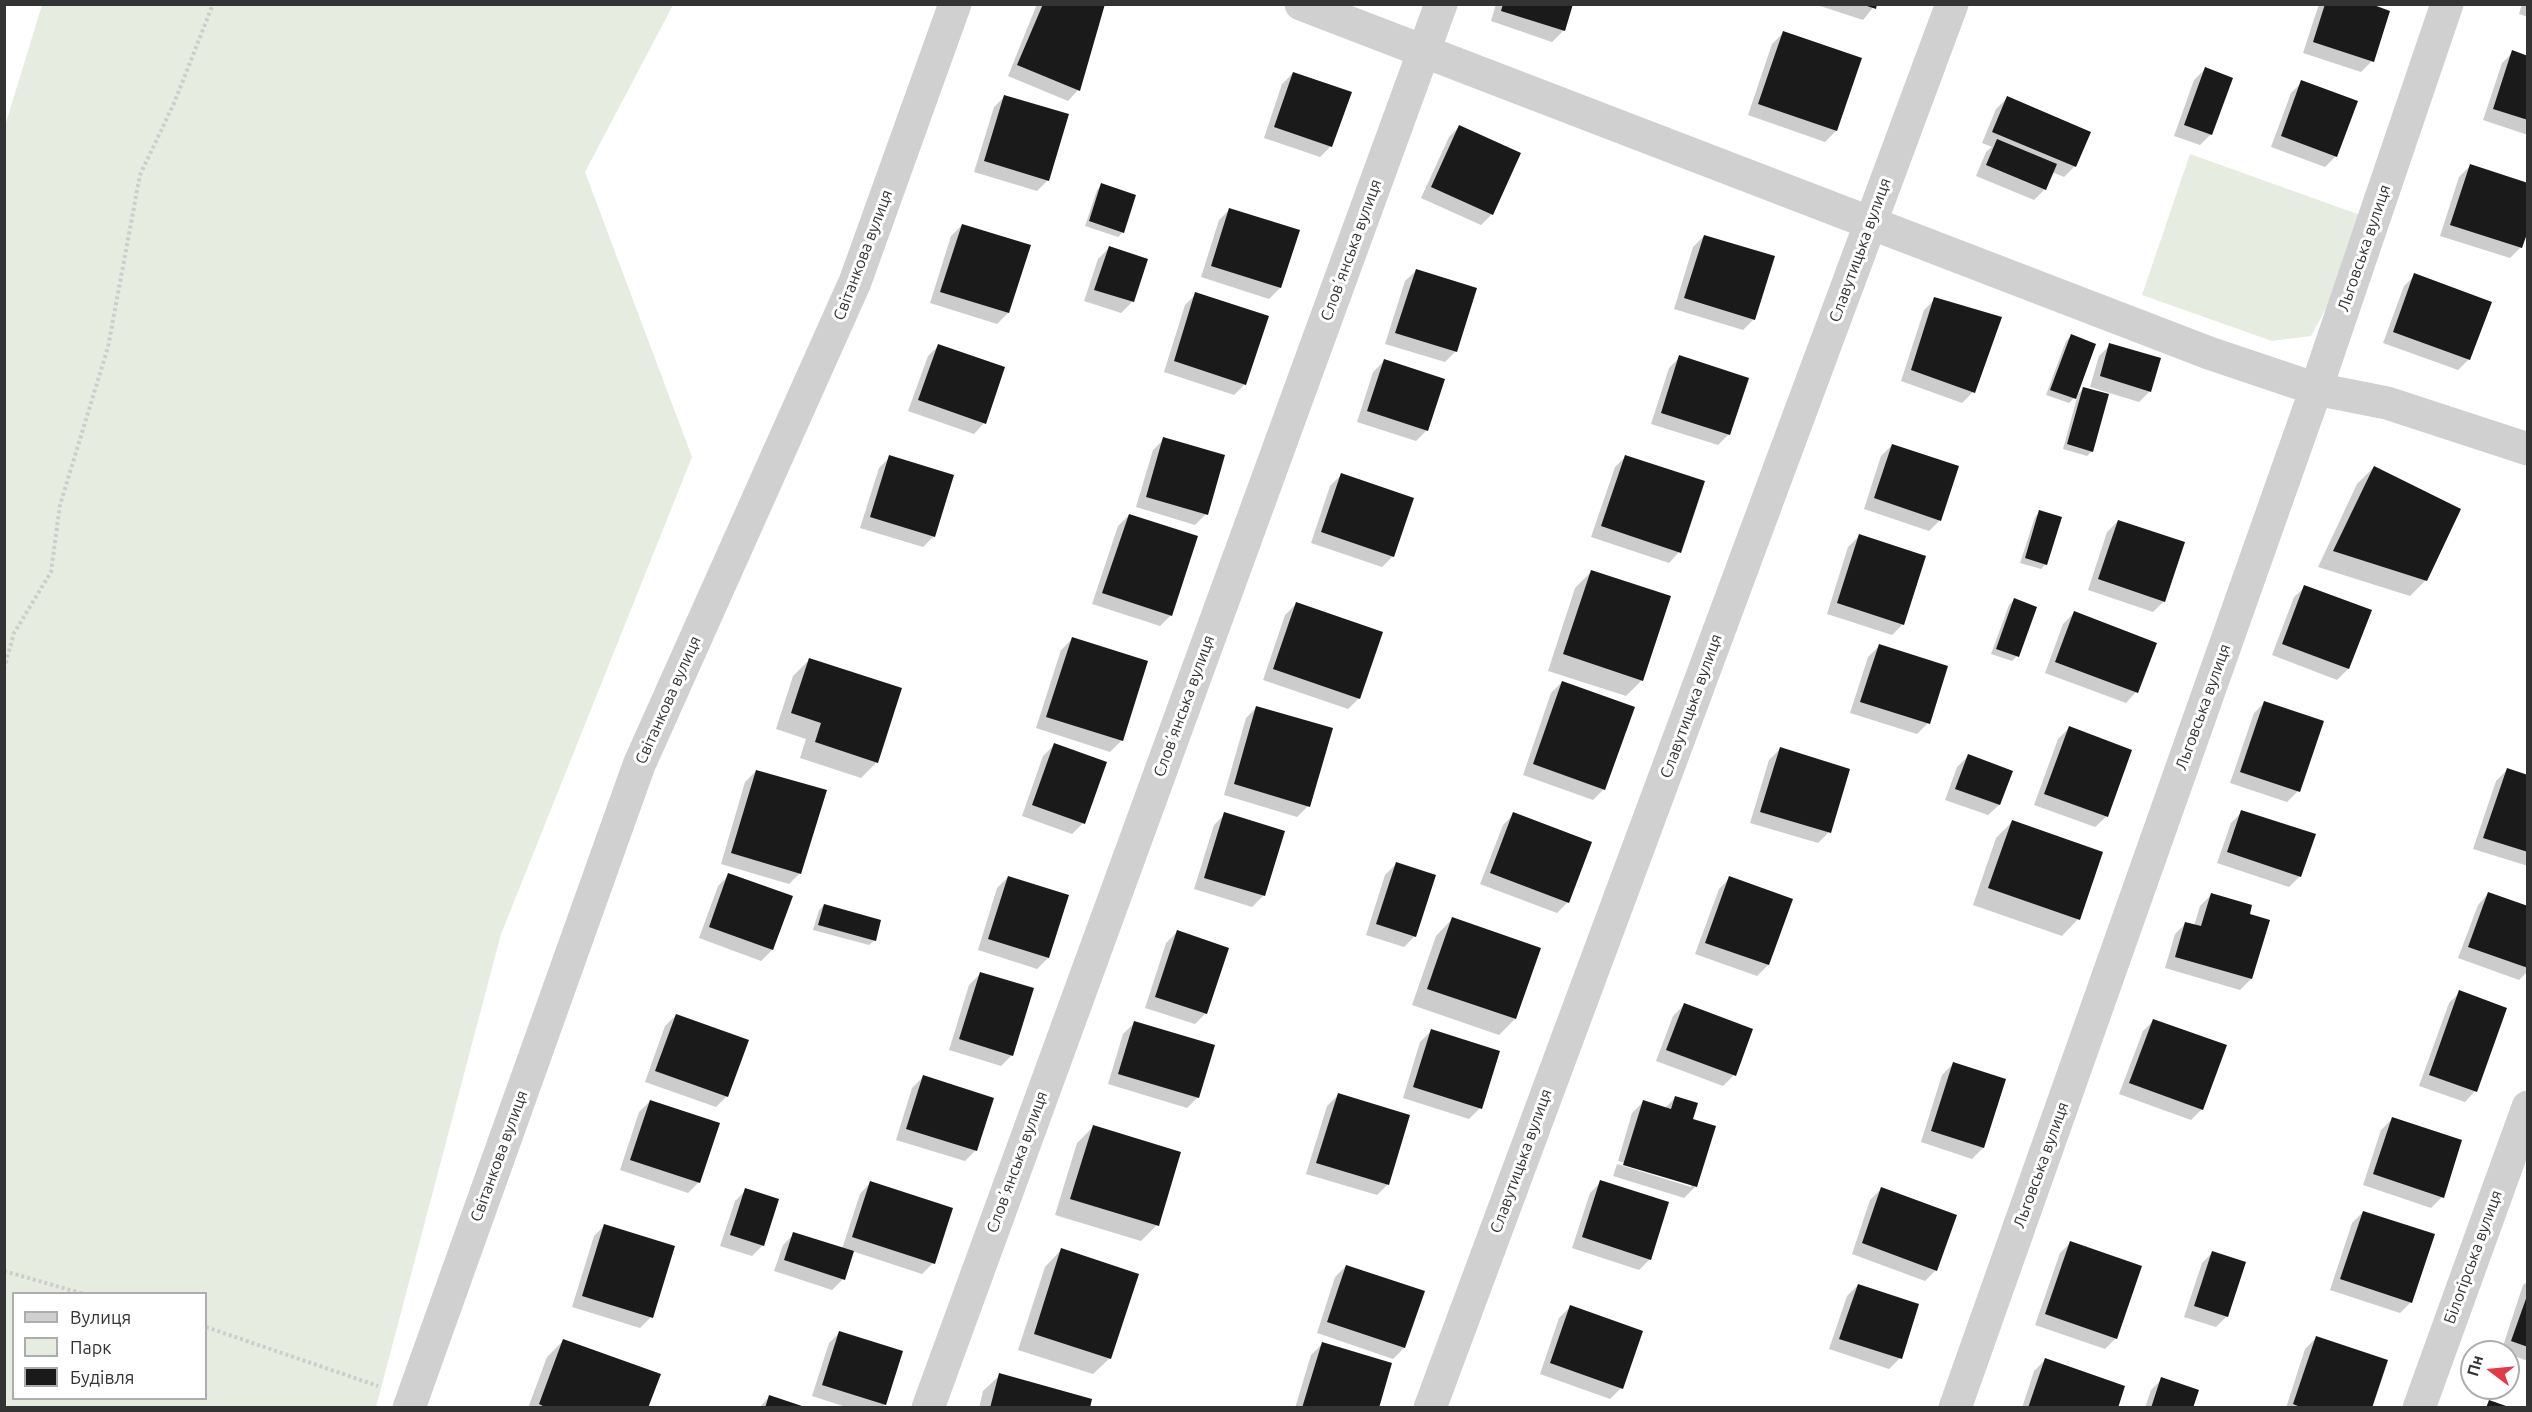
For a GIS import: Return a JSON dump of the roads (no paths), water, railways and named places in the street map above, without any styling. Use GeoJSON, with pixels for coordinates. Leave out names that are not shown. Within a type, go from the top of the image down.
{"type":"FeatureCollection","features":[{"type":"Feature","properties":{"kind":"street","name":"Світанкова вулиця"},"geometry":{"type":"LineString","coordinates":[[410,1403],[639,765],[855,282],[955,4]]}},
{"type":"Feature","properties":{"kind":"street"},"geometry":{"type":"LineString","coordinates":[[1301,4],[2198,349],[2316,389],[2387,403],[2528,449]]}},
{"type":"Feature","properties":{"kind":"street","name":"Словʼянська вулиця"},"geometry":{"type":"LineString","coordinates":[[928,1407],[1441,4]]}},
{"type":"Feature","properties":{"kind":"street","name":"Славутицька вулиця"},"geometry":{"type":"LineString","coordinates":[[1430,1407],[1952,4]]}},
{"type":"Feature","properties":{"kind":"street","name":"Льговська вулиця"},"geometry":{"type":"LineString","coordinates":[[1955,1407],[2316,389],[2447,4]]}},
{"type":"Feature","properties":{"kind":"street","name":"Білогірська вулиця"},"geometry":{"type":"LineString","coordinates":[[2419,1407],[2528,1107]]}}]}
